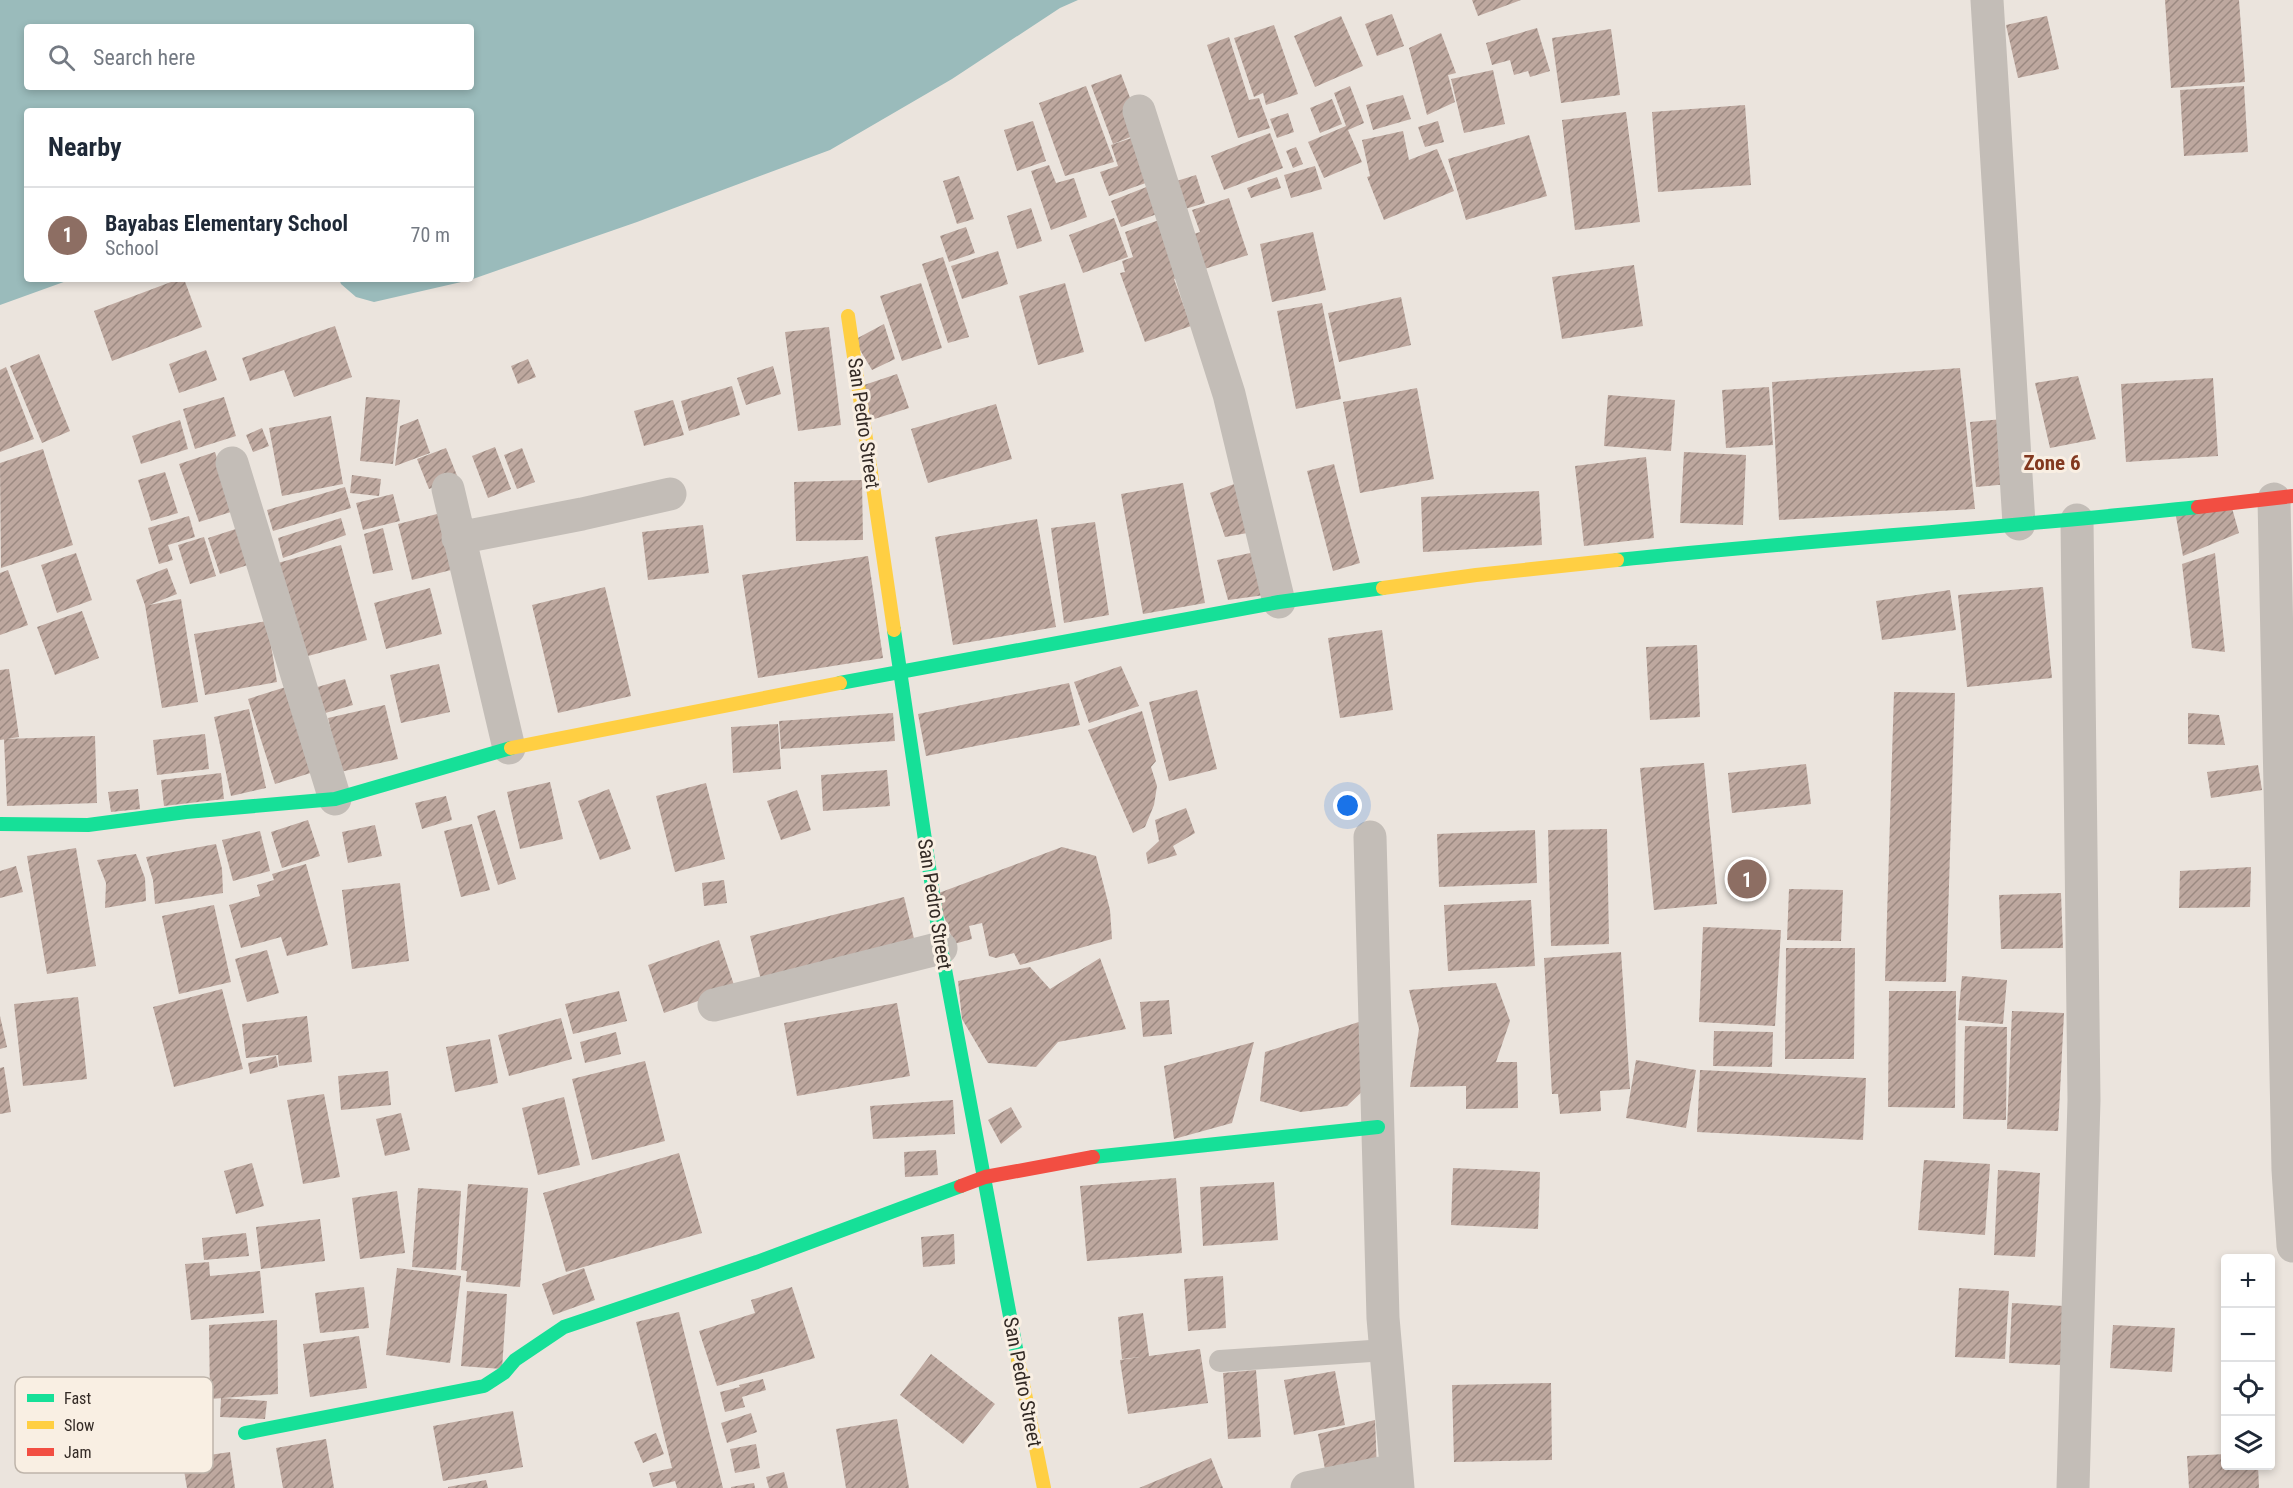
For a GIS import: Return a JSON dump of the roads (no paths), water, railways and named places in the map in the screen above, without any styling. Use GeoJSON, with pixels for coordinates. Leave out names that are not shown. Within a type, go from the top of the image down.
{"type":"FeatureCollection","features":[{"type":"Feature","properties":{"kind":"street"},"geometry":{"type":"LineString","coordinates":[[1987,0],[2019,524]]}},
{"type":"Feature","properties":{"kind":"street"},"geometry":{"type":"LineString","coordinates":[[1139,111],[1229,394],[1279,602]]}},
{"type":"Feature","properties":{"kind":"street","name":"San Pedro Street"},"geometry":{"type":"LineString","coordinates":[[848,316],[941,948],[1024,1395],[1044,1488]]}},
{"type":"Feature","properties":{"kind":"street"},"geometry":{"type":"LineString","coordinates":[[232,463],[336,799]]}},
{"type":"Feature","properties":{"kind":"street"},"geometry":{"type":"LineString","coordinates":[[448,489],[509,748]]}},
{"type":"Feature","properties":{"kind":"street"},"geometry":{"type":"LineString","coordinates":[[458,538],[670,494]]}},
{"type":"Feature","properties":{"kind":"street"},"geometry":{"type":"LineString","coordinates":[[0,824],[88,825],[186,812],[336,799],[509,748],[900,671],[1279,602],[1488,573],[1785,543],[2077,520],[2284,498],[2288,1170],[2293,1246]]}},
{"type":"Feature","properties":{"kind":"street"},"geometry":{"type":"LineString","coordinates":[[2073,1488],[2084,1100],[2077,520]]}},
{"type":"Feature","properties":{"kind":"street"},"geometry":{"type":"LineString","coordinates":[[1307,1488],[1397,1479],[1386,1350],[1370,837]]}},
{"type":"Feature","properties":{"kind":"street"},"geometry":{"type":"LineString","coordinates":[[714,1005],[941,948]]}},
{"type":"Feature","properties":{"kind":"street"},"geometry":{"type":"LineString","coordinates":[[245,1433],[484,1386],[504,1373],[515,1360],[564,1327],[757,1262],[985,1177],[1074,1159],[1378,1127]]}},
{"type":"Feature","properties":{"kind":"lane"},"geometry":{"type":"LineString","coordinates":[[1220,1361],[1386,1350]]}},
{"type":"Feature","properties":{"kind":"water"},"geometry":{"type":"Polygon","coordinates":[[[0,0],[1078,0],[1060,8],[952,79],[830,150],[637,222],[474,279],[474,108],[24,108],[24,282],[64,282],[0,305],[0,0]]]}},
{"type":"Feature","properties":{"kind":"water"},"geometry":{"type":"Polygon","coordinates":[[[340,282],[461,282],[374,302],[356,297],[340,282]]]}},
{"type":"Feature","properties":{"kind":"place","name":"Bayabas Elementary School"},"geometry":{"type":"Point","coordinates":[1747,879]}},
{"type":"Feature","properties":{"kind":"district","name":"Zone 6"},"geometry":{"type":"Point","coordinates":[2052,463]}}]}
